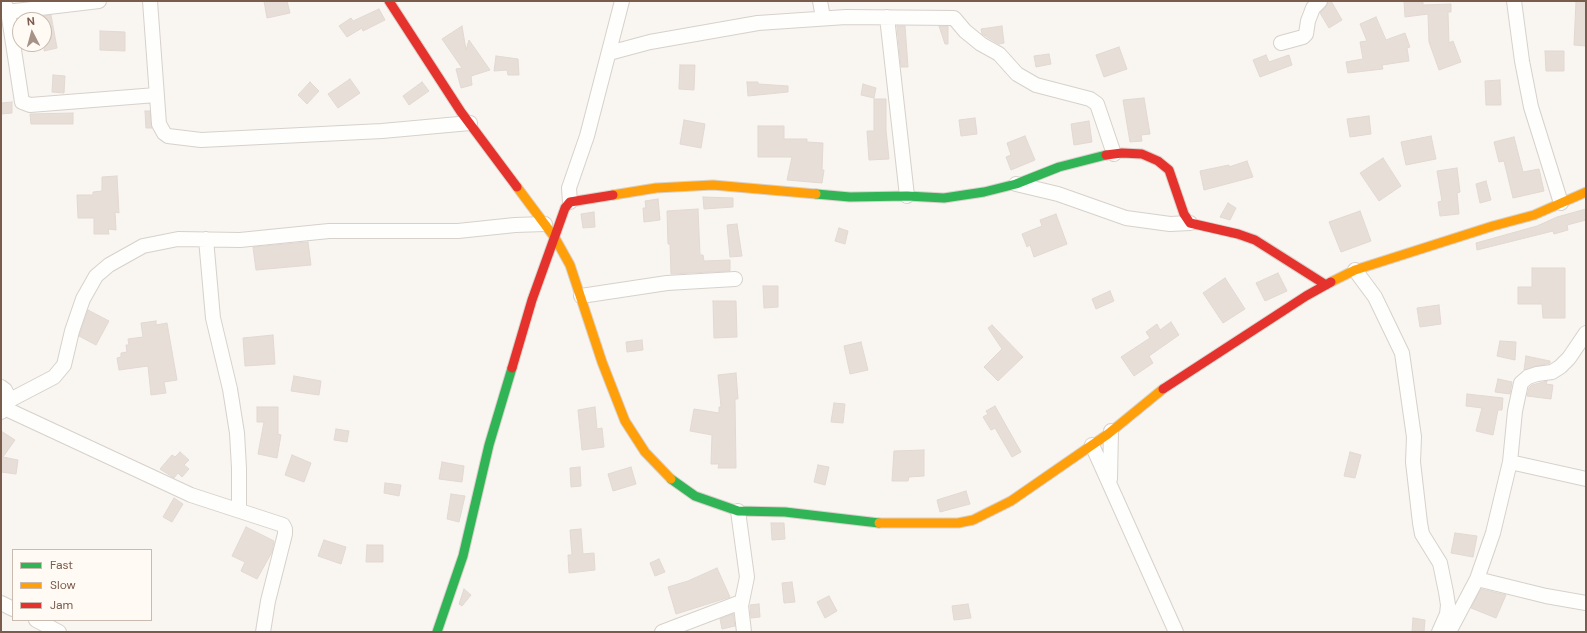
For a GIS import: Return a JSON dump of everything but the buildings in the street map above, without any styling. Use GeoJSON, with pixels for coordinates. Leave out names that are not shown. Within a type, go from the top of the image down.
{"type":"FeatureCollection","features":[{"type":"Feature","properties":{"kind":"street"},"geometry":{"type":"LineString","coordinates":[[99,1],[6,6],[22,102],[30,105],[156,95]]}},
{"type":"Feature","properties":{"kind":"street"},"geometry":{"type":"LineString","coordinates":[[150,1],[154,38],[156,95],[159,124],[164,133],[172,137],[201,140],[382,131],[470,123]]}},
{"type":"Feature","properties":{"kind":"street"},"geometry":{"type":"LineString","coordinates":[[389,1],[470,123],[555,238],[570,265],[602,362],[625,421],[645,452],[669,478],[695,496],[738,511],[785,512],[891,524],[958,523],[973,520],[1011,502],[1111,431],[1158,393],[1196,366],[1306,296],[1326,285],[1355,270],[1454,238],[1534,215],[1586,192]]}},
{"type":"Feature","properties":{"kind":"street"},"geometry":{"type":"LineString","coordinates":[[570,202],[569,188],[587,136],[622,1]]}},
{"type":"Feature","properties":{"kind":"street"},"geometry":{"type":"LineString","coordinates":[[820,1],[823,18]]}},
{"type":"Feature","properties":{"kind":"street"},"geometry":{"type":"LineString","coordinates":[[1281,43],[1303,37],[1306,34],[1308,21],[1313,8],[1320,1]]}},
{"type":"Feature","properties":{"kind":"street"},"geometry":{"type":"LineString","coordinates":[[1514,1],[1522,61],[1531,107],[1561,203]]}},
{"type":"Feature","properties":{"kind":"street"},"geometry":{"type":"LineString","coordinates":[[888,17],[907,196]]}},
{"type":"Feature","properties":{"kind":"street"},"geometry":{"type":"LineString","coordinates":[[609,53],[650,42],[758,23],[823,18],[954,18],[965,31],[981,44],[999,54],[1017,74],[1045,88],[1090,99],[1097,104],[1114,154]]}},
{"type":"Feature","properties":{"kind":"street"},"geometry":{"type":"LineString","coordinates":[[437,632],[463,556],[489,445],[530,308],[565,208],[570,202],[656,188],[713,185],[836,196],[907,196],[944,198],[984,192],[1016,184],[1059,167],[1114,154],[1142,154],[1158,161],[1169,170],[1184,214],[1190,222]]}},
{"type":"Feature","properties":{"kind":"street"},"geometry":{"type":"LineString","coordinates":[[1016,184],[1058,194],[1126,218],[1170,224],[1190,222],[1238,234],[1255,240],[1326,285]]}},
{"type":"Feature","properties":{"kind":"street"},"geometry":{"type":"LineString","coordinates":[[5,407],[54,377],[64,364],[72,331],[83,299],[96,276],[109,265],[143,246],[178,239],[240,240],[328,231],[458,231],[515,225],[545,224]]}},
{"type":"Feature","properties":{"kind":"street"},"geometry":{"type":"LineString","coordinates":[[206,239],[212,312],[230,389],[236,434],[239,468],[239,510]]}},
{"type":"Feature","properties":{"kind":"street"},"geometry":{"type":"LineString","coordinates":[[1355,270],[1375,297],[1389,322],[1404,360],[1414,437],[1415,478],[1422,534],[1440,563],[1448,605],[1447,614],[1439,632]]}},
{"type":"Feature","properties":{"kind":"street"},"geometry":{"type":"LineString","coordinates":[[581,296],[667,283],[735,279]]}},
{"type":"Feature","properties":{"kind":"street"},"geometry":{"type":"LineString","coordinates":[[1449,632],[1477,579],[1493,533],[1510,462],[1515,411],[1521,383],[1528,377],[1552,372],[1560,367],[1569,358],[1586,333]]}},
{"type":"Feature","properties":{"kind":"street"},"geometry":{"type":"LineString","coordinates":[[1,387],[5,390],[5,407]]}},
{"type":"Feature","properties":{"kind":"street"},"geometry":{"type":"LineString","coordinates":[[5,407],[191,495],[283,525],[285,529],[268,601],[263,632]]}},
{"type":"Feature","properties":{"kind":"street"},"geometry":{"type":"LineString","coordinates":[[1110,484],[1111,431]]}},
{"type":"Feature","properties":{"kind":"street"},"geometry":{"type":"LineString","coordinates":[[1092,444],[1176,632]]}},
{"type":"Feature","properties":{"kind":"street"},"geometry":{"type":"LineString","coordinates":[[1510,462],[1586,478]]}},
{"type":"Feature","properties":{"kind":"street"},"geometry":{"type":"LineString","coordinates":[[738,511],[746,577],[741,602],[744,632]]}},
{"type":"Feature","properties":{"kind":"street"},"geometry":{"type":"LineString","coordinates":[[1477,579],[1546,596],[1586,603]]}},
{"type":"Feature","properties":{"kind":"street"},"geometry":{"type":"LineString","coordinates":[[662,632],[741,602]]}},
{"type":"Feature","properties":{"kind":"street"},"geometry":{"type":"LineString","coordinates":[[1,603],[12,608]]}},
{"type":"Feature","properties":{"kind":"street"},"geometry":{"type":"LineString","coordinates":[[38,621],[59,632]]}},
{"type":"Feature","properties":{"kind":"traffic: fast"},"geometry":{"type":"LineString","coordinates":[[816,194],[850,197],[907,196],[944,198],[984,192],[1016,184],[1059,167],[1106,155]]}},
{"type":"Feature","properties":{"kind":"traffic: fast"},"geometry":{"type":"LineString","coordinates":[[437,632],[463,556],[489,445],[512,368]]}},
{"type":"Feature","properties":{"kind":"traffic: fast"},"geometry":{"type":"LineString","coordinates":[[671,479],[695,496],[738,511],[785,512],[879,523]]}},
{"type":"Feature","properties":{"kind":"traffic: slow"},"geometry":{"type":"LineString","coordinates":[[613,195],[656,188],[713,185],[816,194]]}},
{"type":"Feature","properties":{"kind":"traffic: slow"},"geometry":{"type":"LineString","coordinates":[[517,187],[555,238],[570,265],[602,362],[625,421],[645,452],[671,479]]}},
{"type":"Feature","properties":{"kind":"traffic: slow"},"geometry":{"type":"LineString","coordinates":[[1331,282],[1355,270],[1493,226],[1534,215],[1586,192]]}},
{"type":"Feature","properties":{"kind":"traffic: slow"},"geometry":{"type":"LineString","coordinates":[[879,523],[958,523],[973,520],[1011,501],[1108,434],[1163,389]]}},
{"type":"Feature","properties":{"kind":"traffic: jam"},"geometry":{"type":"LineString","coordinates":[[389,1],[461,112],[517,187]]}},
{"type":"Feature","properties":{"kind":"traffic: jam"},"geometry":{"type":"LineString","coordinates":[[1106,155],[1122,153],[1142,154],[1158,161],[1169,170],[1184,214],[1190,223],[1238,234],[1255,240],[1326,285]]}},
{"type":"Feature","properties":{"kind":"traffic: jam"},"geometry":{"type":"LineString","coordinates":[[512,368],[532,300],[565,208],[570,202],[613,195]]}},
{"type":"Feature","properties":{"kind":"traffic: jam"},"geometry":{"type":"LineString","coordinates":[[1163,389],[1306,296],[1331,282]]}}]}
